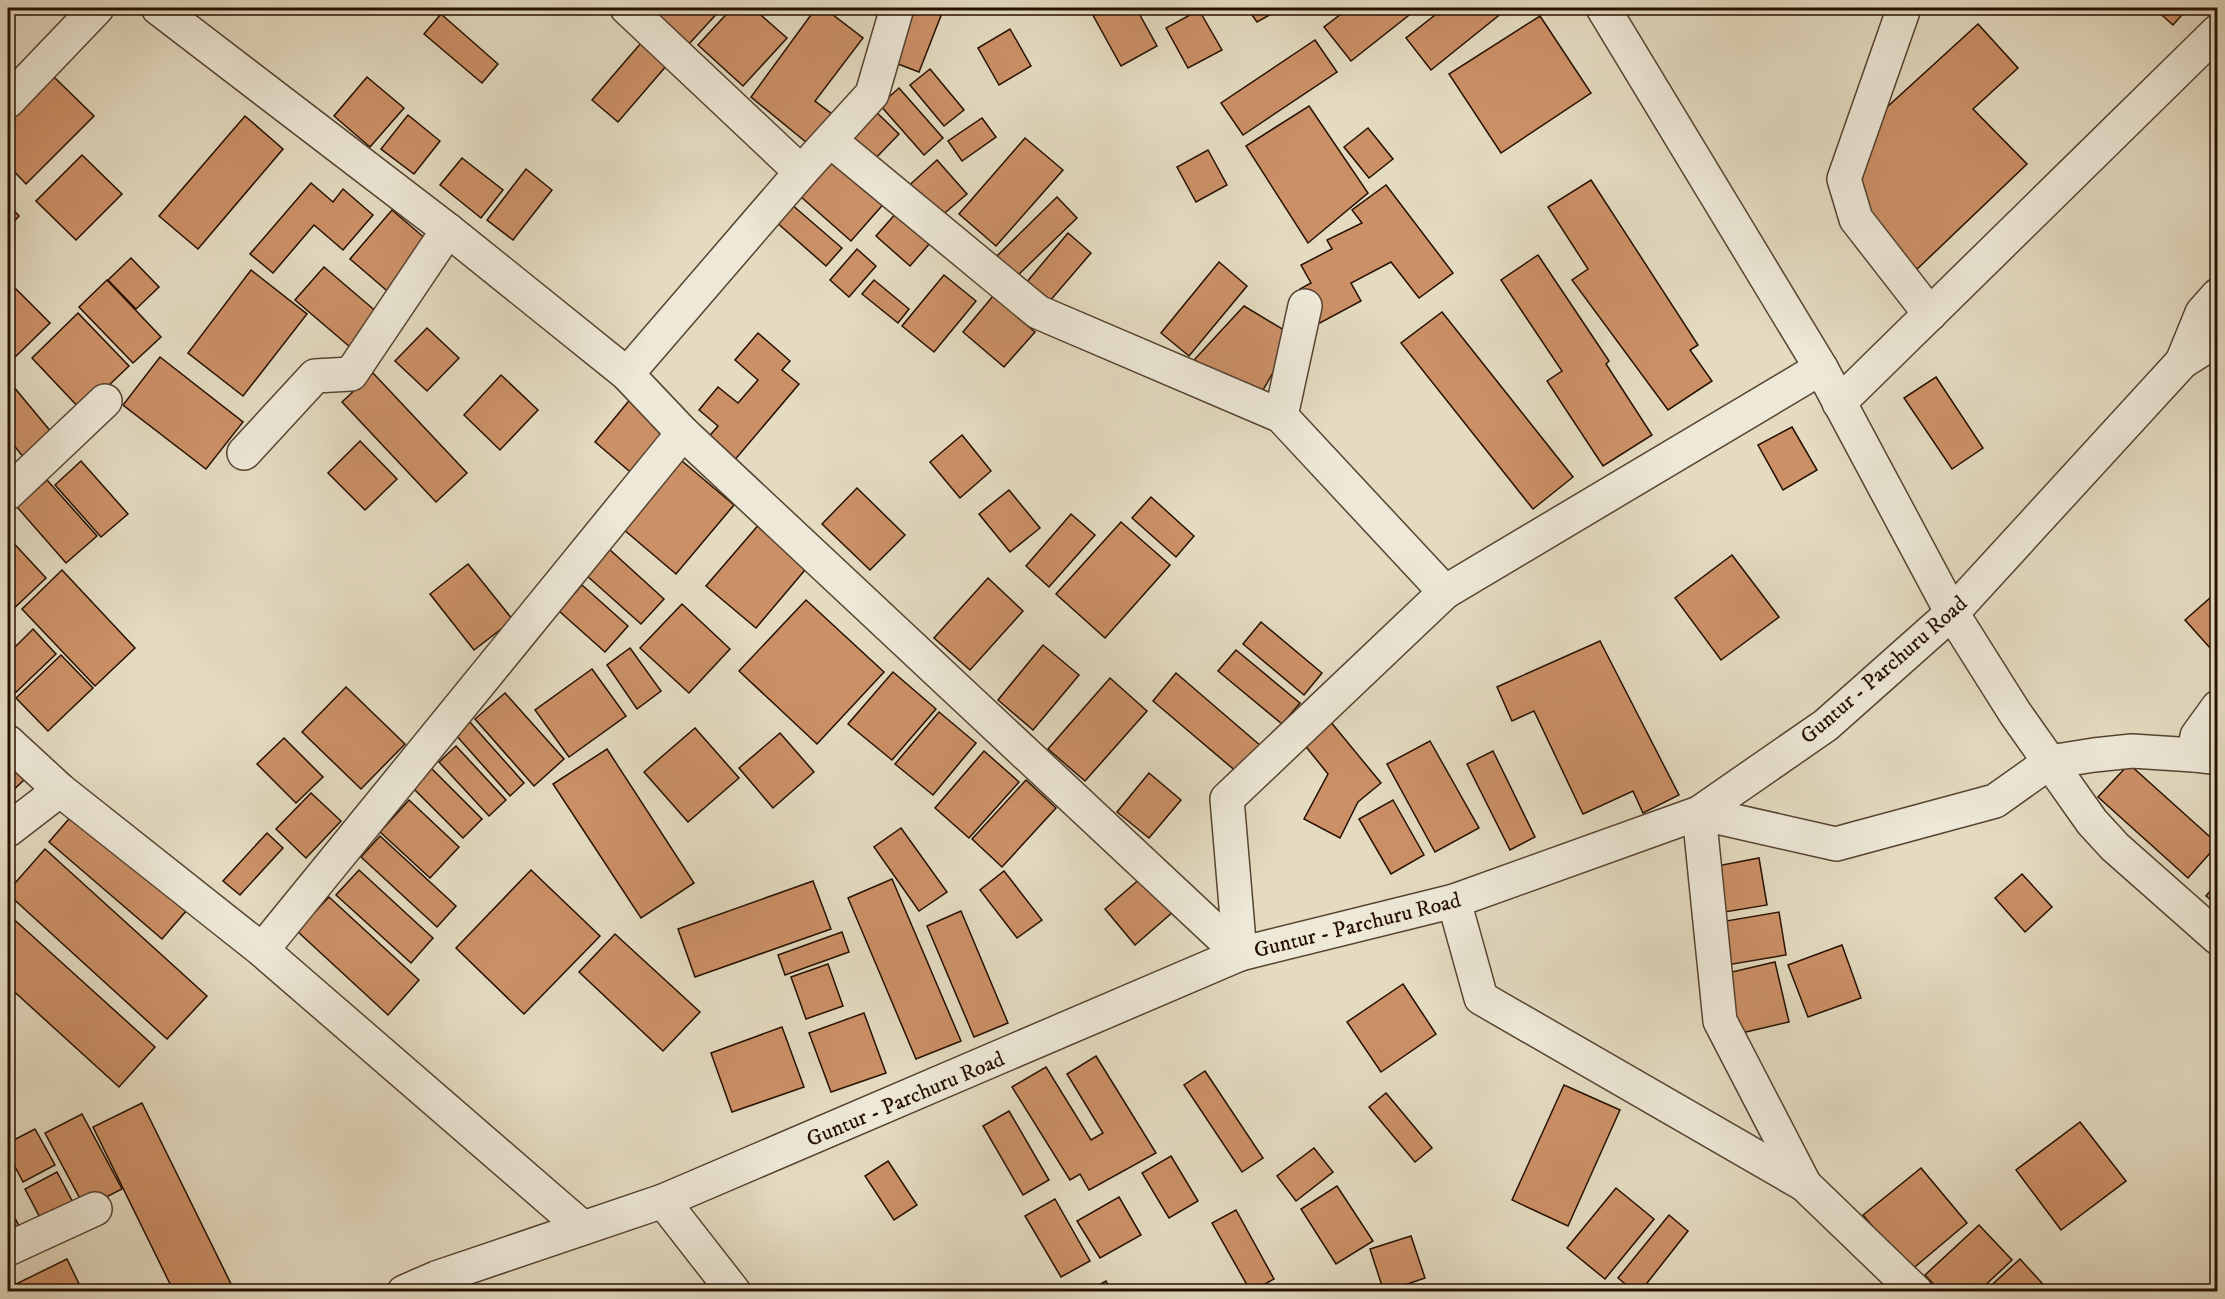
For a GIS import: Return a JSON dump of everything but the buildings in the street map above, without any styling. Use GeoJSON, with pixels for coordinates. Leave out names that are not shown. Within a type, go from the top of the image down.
{"type":"FeatureCollection","features":[{"type":"Feature","properties":{"kind":"street"},"geometry":{"type":"LineString","coordinates":[[8,102],[98,8]]}},
{"type":"Feature","properties":{"kind":"street"},"geometry":{"type":"LineString","coordinates":[[158,8],[448,230],[627,374],[683,433],[1240,954]]}},
{"type":"Feature","properties":{"kind":"street"},"geometry":{"type":"LineString","coordinates":[[627,8],[801,172]]}},
{"type":"Feature","properties":{"kind":"street"},"geometry":{"type":"LineString","coordinates":[[627,374],[872,93],[897,8]]}},
{"type":"Feature","properties":{"kind":"street"},"geometry":{"type":"LineString","coordinates":[[1603,8],[1821,368],[1952,613],[2003,695],[2081,809],[2115,847],[2217,938]]}},
{"type":"Feature","properties":{"kind":"street"},"geometry":{"type":"LineString","coordinates":[[1904,8],[1844,179],[1856,219],[1930,314]]}},
{"type":"Feature","properties":{"kind":"street"},"geometry":{"type":"LineString","coordinates":[[1839,403],[2217,30]]}},
{"type":"Feature","properties":{"kind":"street"},"geometry":{"type":"LineString","coordinates":[[831,141],[1038,312],[1281,416],[1444,592]]}},
{"type":"Feature","properties":{"kind":"street"},"geometry":{"type":"LineString","coordinates":[[244,453],[315,376],[351,374],[448,230]]}},
{"type":"Feature","properties":{"kind":"street","name":"Guntur - Parchuru Road"},"geometry":{"type":"LineString","coordinates":[[2182,362],[2202,313],[2217,294]]}},
{"type":"Feature","properties":{"kind":"street"},"geometry":{"type":"LineString","coordinates":[[1281,416],[1305,306]]}},
{"type":"Feature","properties":{"kind":"street","name":"Guntur - Parchuru Road"},"geometry":{"type":"LineString","coordinates":[[404,1292],[438,1285],[584,1228],[663,1201],[1240,954],[1454,901],[1699,813],[1826,725],[1952,613],[2182,362],[2217,339]]}},
{"type":"Feature","properties":{"kind":"street"},"geometry":{"type":"LineString","coordinates":[[1240,954],[1227,799],[1444,592],[1821,368]]}},
{"type":"Feature","properties":{"kind":"street"},"geometry":{"type":"LineString","coordinates":[[8,493],[105,401]]}},
{"type":"Feature","properties":{"kind":"street"},"geometry":{"type":"LineString","coordinates":[[262,950],[683,433]]}},
{"type":"Feature","properties":{"kind":"street"},"geometry":{"type":"LineString","coordinates":[[1805,1185],[1720,1021],[1699,813],[1836,843],[1995,801],[2050,762],[2094,754],[2132,752],[2206,756],[2197,736],[2217,707]]}},
{"type":"Feature","properties":{"kind":"street"},"geometry":{"type":"LineString","coordinates":[[8,742],[60,790],[262,950],[584,1228]]}},
{"type":"Feature","properties":{"kind":"street"},"geometry":{"type":"LineString","coordinates":[[8,830],[60,790]]}},
{"type":"Feature","properties":{"kind":"street"},"geometry":{"type":"LineString","coordinates":[[1454,901],[1481,998],[1805,1185],[1916,1292]]}},
{"type":"Feature","properties":{"kind":"street"},"geometry":{"type":"LineString","coordinates":[[663,1201],[734,1292]]}},
{"type":"Feature","properties":{"kind":"street"},"geometry":{"type":"LineString","coordinates":[[8,1249],[95,1209]]}}]}
